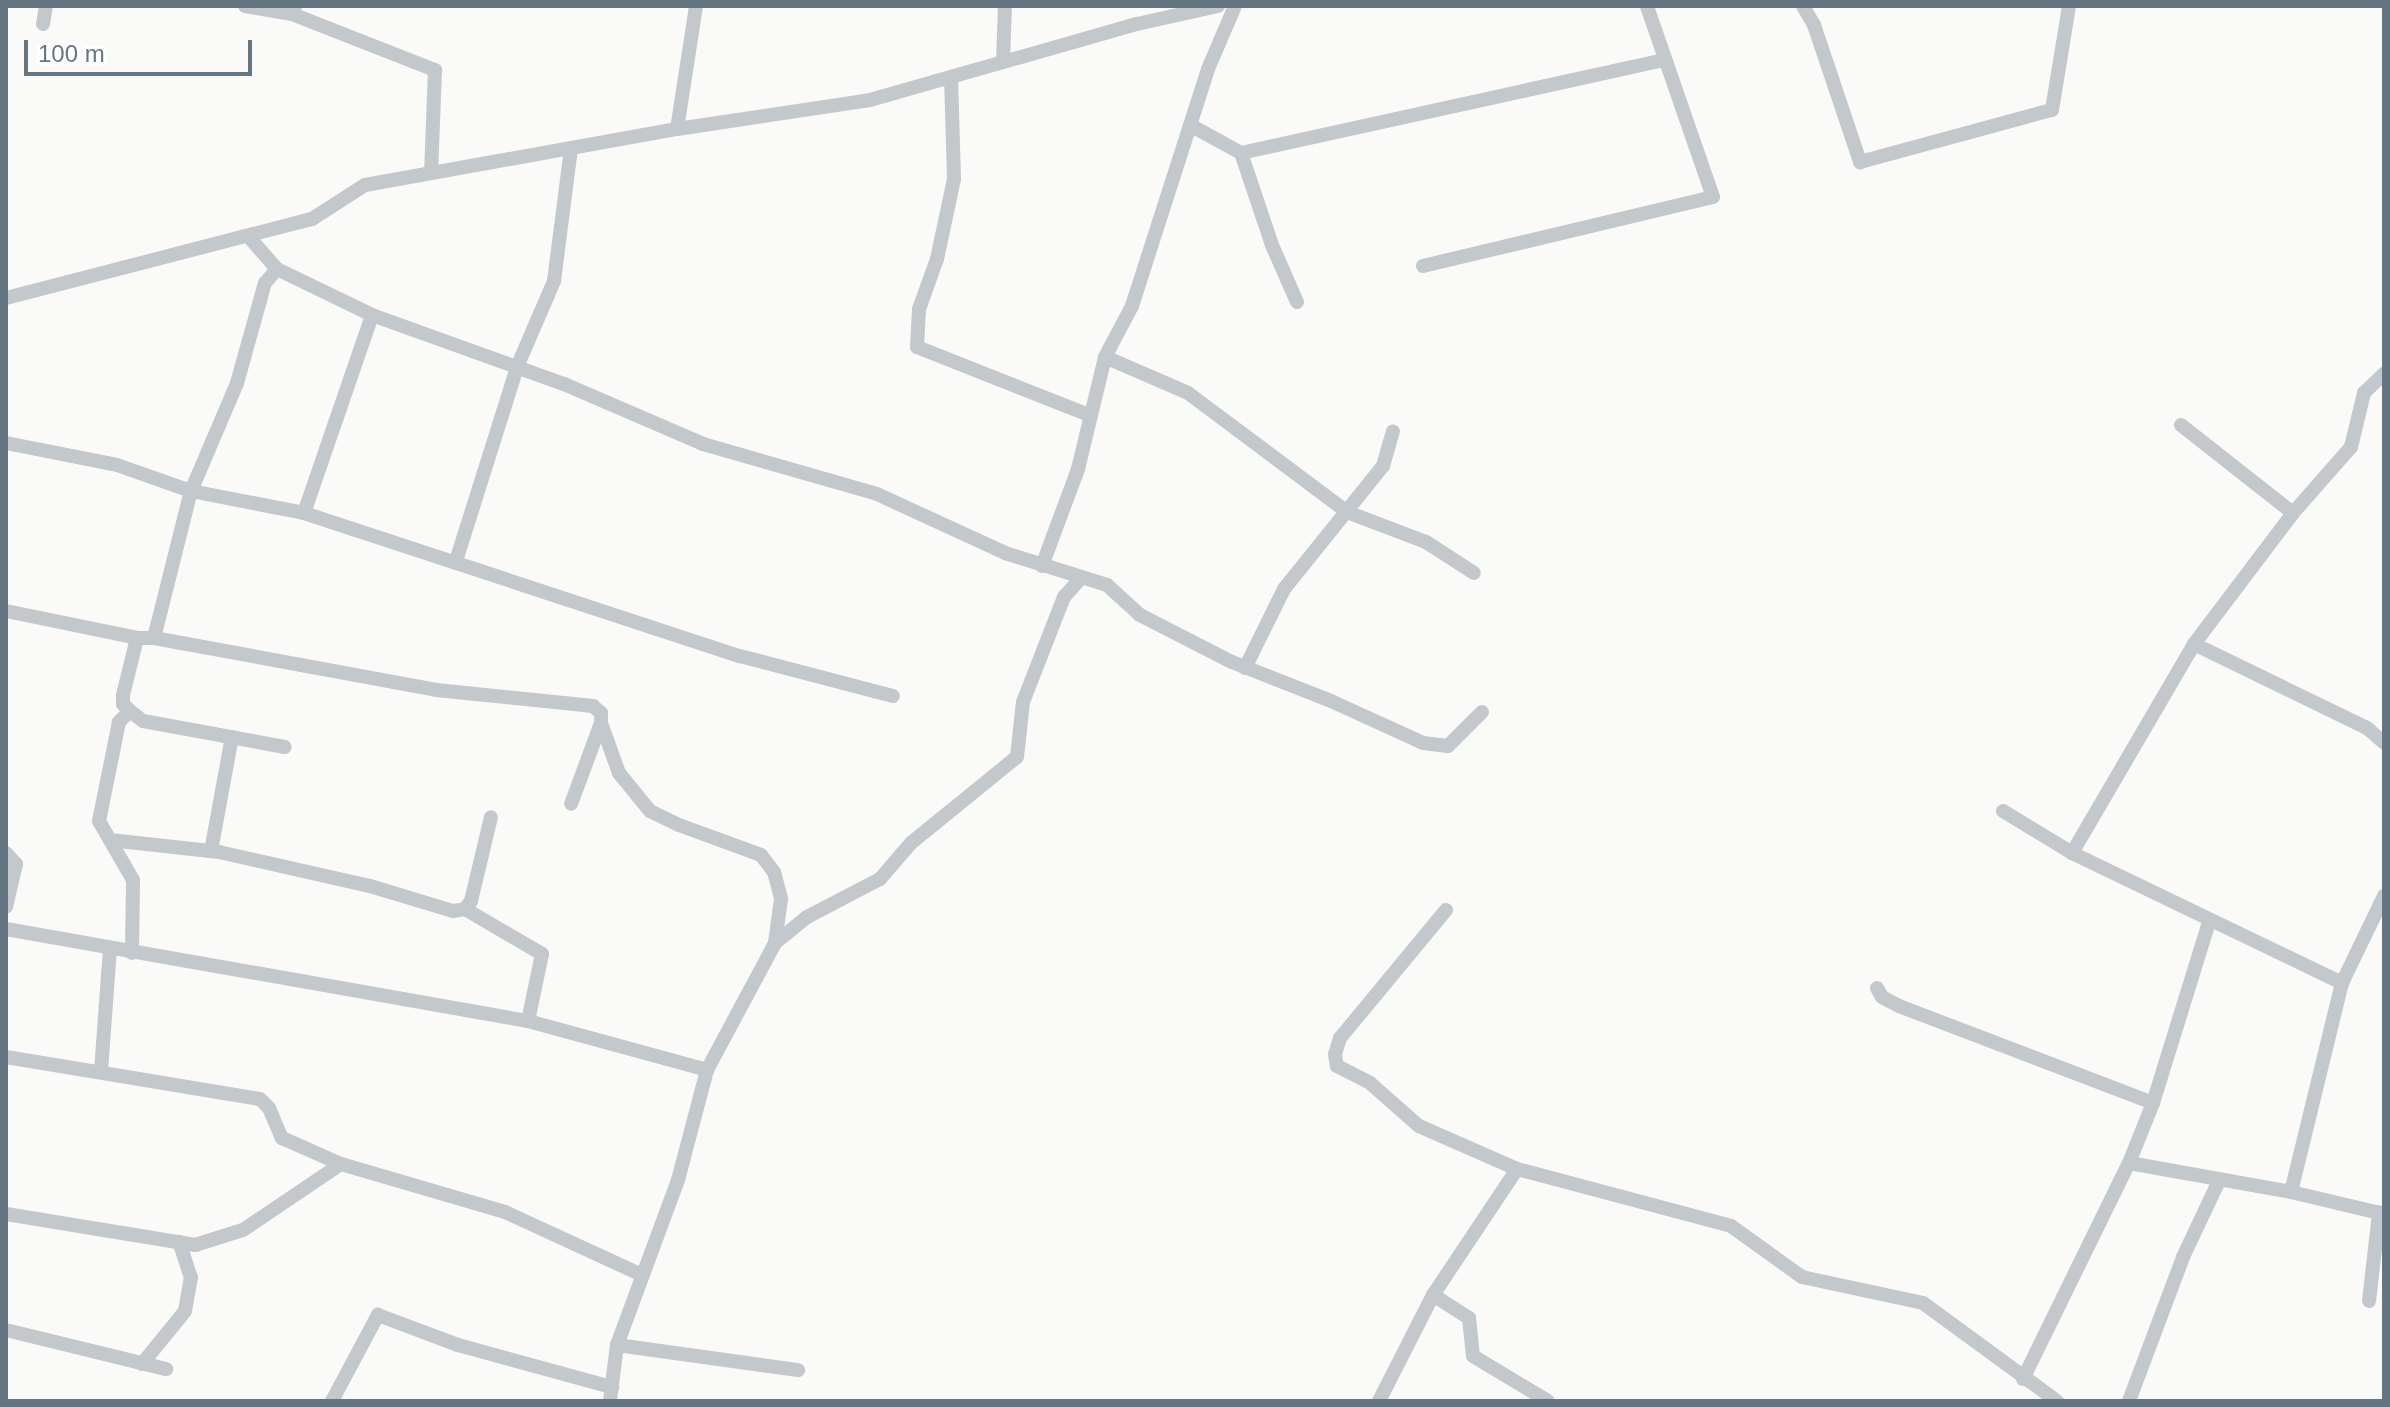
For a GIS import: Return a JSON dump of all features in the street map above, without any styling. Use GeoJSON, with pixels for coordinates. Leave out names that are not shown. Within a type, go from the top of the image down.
{"type":"FeatureCollection","features":[{"type":"Feature","properties":{"kind":"street"},"geometry":{"type":"LineString","coordinates":[[43,24],[46,6]]}},
{"type":"Feature","properties":{"kind":"street"},"geometry":{"type":"LineString","coordinates":[[245,6],[294,10],[435,70],[431,173]]}},
{"type":"Feature","properties":{"kind":"street"},"geometry":{"type":"LineString","coordinates":[[677,129],[696,6]]}},
{"type":"Feature","properties":{"kind":"street"},"geometry":{"type":"LineString","coordinates":[[1003,62],[1005,6]]}},
{"type":"Feature","properties":{"kind":"street"},"geometry":{"type":"LineString","coordinates":[[6,298],[312,219],[365,185],[677,129],[870,100],[1137,24],[1218,6]]}},
{"type":"Feature","properties":{"kind":"street"},"geometry":{"type":"LineString","coordinates":[[1042,566],[1078,469],[1105,357],[1132,306],[1208,69],[1235,6]]}},
{"type":"Feature","properties":{"kind":"street"},"geometry":{"type":"LineString","coordinates":[[1423,266],[1713,197],[1647,6]]}},
{"type":"Feature","properties":{"kind":"street"},"geometry":{"type":"LineString","coordinates":[[1803,6],[1814,25],[1860,162],[2052,110],[2069,6]]}},
{"type":"Feature","properties":{"kind":"street"},"geometry":{"type":"LineString","coordinates":[[1190,125],[1241,153],[1664,60]]}},
{"type":"Feature","properties":{"kind":"street"},"geometry":{"type":"LineString","coordinates":[[951,77],[954,179],[937,259],[919,309],[917,347],[1091,416]]}},
{"type":"Feature","properties":{"kind":"street"},"geometry":{"type":"LineString","coordinates":[[456,561],[517,367],[554,281],[571,148]]}},
{"type":"Feature","properties":{"kind":"street"},"geometry":{"type":"LineString","coordinates":[[1241,153],[1272,245],[1297,302]]}},
{"type":"Feature","properties":{"kind":"street"},"geometry":{"type":"LineString","coordinates":[[248,236],[277,269],[372,315],[517,367],[703,444],[877,494],[1005,553],[1107,585],[1140,615],[1245,668],[1331,701],[1423,743],[1448,746],[1482,712]]}},
{"type":"Feature","properties":{"kind":"street"},"geometry":{"type":"LineString","coordinates":[[154,638],[191,491],[237,383],[265,283],[277,269]]}},
{"type":"Feature","properties":{"kind":"street"},"geometry":{"type":"LineString","coordinates":[[304,513],[372,315]]}},
{"type":"Feature","properties":{"kind":"street"},"geometry":{"type":"LineString","coordinates":[[1105,357],[1188,393],[1347,512],[1426,542],[1474,573]]}},
{"type":"Feature","properties":{"kind":"street"},"geometry":{"type":"LineString","coordinates":[[2072,853],[2194,644],[2293,513],[2351,447],[2364,393],[2384,374]]}},
{"type":"Feature","properties":{"kind":"street"},"geometry":{"type":"LineString","coordinates":[[2181,425],[2293,513]]}},
{"type":"Feature","properties":{"kind":"street"},"geometry":{"type":"LineString","coordinates":[[1245,668],[1284,589],[1383,466],[1393,431]]}},
{"type":"Feature","properties":{"kind":"street"},"geometry":{"type":"LineString","coordinates":[[6,443],[117,465],[191,491],[304,513],[712,648],[893,696]]}},
{"type":"Feature","properties":{"kind":"street"},"geometry":{"type":"LineString","coordinates":[[775,943],[807,917],[880,879],[911,843],[1017,757],[1023,702],[1064,597],[1081,578]]}},
{"type":"Feature","properties":{"kind":"street"},"geometry":{"type":"LineString","coordinates":[[6,611],[137,638],[154,638],[436,690],[570,701],[593,706],[601,713],[601,723],[619,773],[650,811],[761,855],[774,872],[781,899],[775,943],[707,1070],[678,1180],[617,1345],[611,1394],[458,1345],[378,1315],[332,1401]]}},
{"type":"Feature","properties":{"kind":"street"},"geometry":{"type":"LineString","coordinates":[[137,638],[123,704],[143,721],[285,747]]}},
{"type":"Feature","properties":{"kind":"street"},"geometry":{"type":"LineString","coordinates":[[2194,644],[2367,728],[2384,743]]}},
{"type":"Feature","properties":{"kind":"street"},"geometry":{"type":"LineString","coordinates":[[130,711],[119,722],[99,821],[133,880],[132,953]]}},
{"type":"Feature","properties":{"kind":"street"},"geometry":{"type":"LineString","coordinates":[[571,804],[601,723]]}},
{"type":"Feature","properties":{"kind":"street"},"geometry":{"type":"LineString","coordinates":[[211,851],[232,737]]}},
{"type":"Feature","properties":{"kind":"street"},"geometry":{"type":"LineString","coordinates":[[2003,811],[2072,853],[2209,922],[2342,983]]}},
{"type":"Feature","properties":{"kind":"street"},"geometry":{"type":"LineString","coordinates":[[465,909],[471,901],[491,817]]}},
{"type":"Feature","properties":{"kind":"street"},"geometry":{"type":"LineString","coordinates":[[110,840],[211,851],[370,886],[453,911],[465,909],[542,954],[528,1021]]}},
{"type":"Feature","properties":{"kind":"street"},"geometry":{"type":"LineString","coordinates":[[6,853],[16,864],[6,907]]}},
{"type":"Feature","properties":{"kind":"street"},"geometry":{"type":"LineString","coordinates":[[2291,1192],[2342,983],[2384,896]]}},
{"type":"Feature","properties":{"kind":"street"},"geometry":{"type":"LineString","coordinates":[[1446,910],[1340,1038],[1335,1054],[1337,1066],[1370,1083],[1419,1126],[1517,1169],[1731,1226],[1802,1277],[1923,1303],[2057,1401]]}},
{"type":"Feature","properties":{"kind":"street"},"geometry":{"type":"LineString","coordinates":[[2023,1379],[2129,1163],[2153,1103],[2209,922]]}},
{"type":"Feature","properties":{"kind":"street"},"geometry":{"type":"LineString","coordinates":[[6,929],[528,1021],[707,1070]]}},
{"type":"Feature","properties":{"kind":"street"},"geometry":{"type":"LineString","coordinates":[[101,1071],[110,949]]}},
{"type":"Feature","properties":{"kind":"street"},"geometry":{"type":"LineString","coordinates":[[1877,988],[1882,997],[1899,1006],[2153,1103]]}},
{"type":"Feature","properties":{"kind":"street"},"geometry":{"type":"LineString","coordinates":[[6,1057],[260,1099],[269,1108],[282,1138],[341,1164],[505,1212],[642,1275]]}},
{"type":"Feature","properties":{"kind":"street"},"geometry":{"type":"LineString","coordinates":[[2129,1163],[2291,1192],[2382,1213],[2369,1301]]}},
{"type":"Feature","properties":{"kind":"street"},"geometry":{"type":"LineString","coordinates":[[6,1214],[195,1245],[243,1230],[341,1164]]}},
{"type":"Feature","properties":{"kind":"street"},"geometry":{"type":"LineString","coordinates":[[1379,1401],[1433,1295],[1517,1169]]}},
{"type":"Feature","properties":{"kind":"street"},"geometry":{"type":"LineString","coordinates":[[2129,1401],[2183,1257],[2219,1181]]}},
{"type":"Feature","properties":{"kind":"street"},"geometry":{"type":"LineString","coordinates":[[142,1364],[185,1311],[191,1278],[179,1242]]}},
{"type":"Feature","properties":{"kind":"street"},"geometry":{"type":"LineString","coordinates":[[1433,1295],[1469,1318],[1473,1356],[1548,1401]]}},
{"type":"Feature","properties":{"kind":"street"},"geometry":{"type":"LineString","coordinates":[[6,1330],[166,1369]]}},
{"type":"Feature","properties":{"kind":"street"},"geometry":{"type":"LineString","coordinates":[[617,1345],[798,1370]]}}]}
